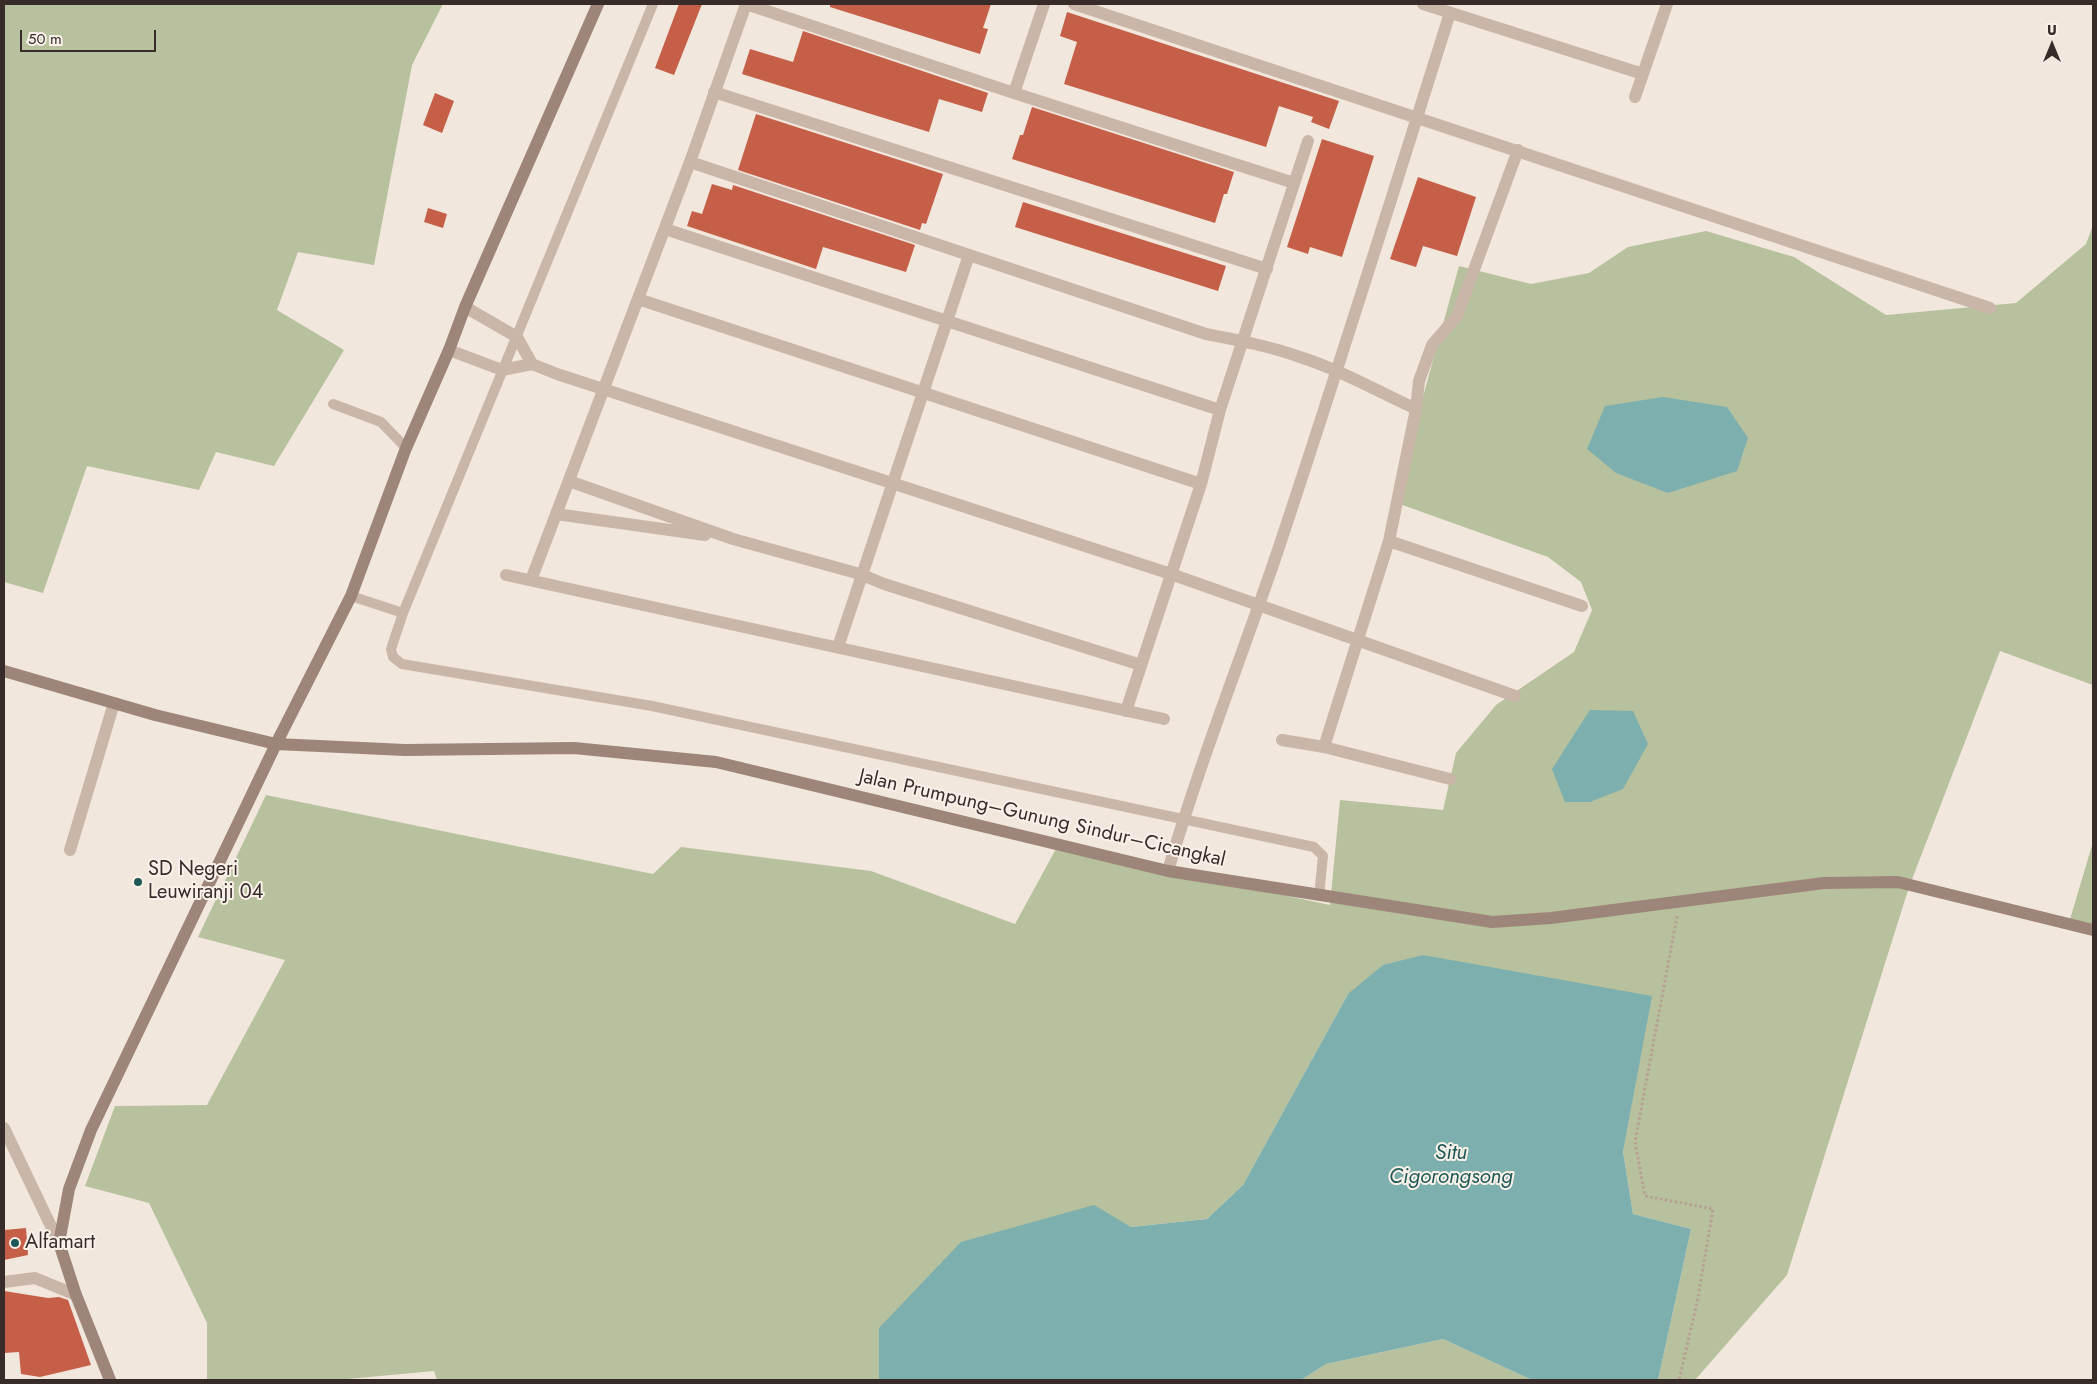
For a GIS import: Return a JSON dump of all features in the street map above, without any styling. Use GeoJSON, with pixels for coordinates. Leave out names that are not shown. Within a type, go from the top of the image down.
{"type":"FeatureCollection","features":[{"type":"Feature","properties":{"kind":"main road"},"geometry":{"type":"LineString","coordinates":[[110,1380],[76,1295],[59,1243],[69,1188],[91,1130],[276,744],[351,596],[406,448],[465,307],[598,4]]}},
{"type":"Feature","properties":{"kind":"main road","name":"Jalan Prumpung–Gunung Sindur–Cicangkal"},"geometry":{"type":"LineString","coordinates":[[4,671],[155,715],[276,744],[405,750],[574,748],[716,762],[1168,871],[1492,922],[1551,918],[1824,883],[1898,882],[2093,930]]}},
{"type":"Feature","properties":{"kind":"street"},"geometry":{"type":"LineString","coordinates":[[530,580],[665,229],[746,4],[1294,183]]}},
{"type":"Feature","properties":{"kind":"street"},"geometry":{"type":"LineString","coordinates":[[1014,93],[1044,4]]}},
{"type":"Feature","properties":{"kind":"street"},"geometry":{"type":"LineString","coordinates":[[1074,4],[1990,308]]}},
{"type":"Feature","properties":{"kind":"street"},"geometry":{"type":"LineString","coordinates":[[1423,4],[1643,74]]}},
{"type":"Feature","properties":{"kind":"street"},"geometry":{"type":"LineString","coordinates":[[1635,97],[1667,4]]}},
{"type":"Feature","properties":{"kind":"street"},"geometry":{"type":"LineString","coordinates":[[1168,871],[1183,819],[1259,605],[1338,372],[1450,13]]}},
{"type":"Feature","properties":{"kind":"street"},"geometry":{"type":"LineString","coordinates":[[714,92],[1267,270]]}},
{"type":"Feature","properties":{"kind":"street"},"geometry":{"type":"LineString","coordinates":[[1126,711],[1201,484],[1220,410],[1244,342],[1308,141]]}},
{"type":"Feature","properties":{"kind":"street"},"geometry":{"type":"LineString","coordinates":[[1324,747],[1389,541],[1416,409],[1418,381],[1432,345],[1457,316],[1518,150]]}},
{"type":"Feature","properties":{"kind":"street"},"geometry":{"type":"LineString","coordinates":[[690,162],[1206,334],[1300,357],[1338,372],[1416,409]]}},
{"type":"Feature","properties":{"kind":"street"},"geometry":{"type":"LineString","coordinates":[[665,229],[1220,410]]}},
{"type":"Feature","properties":{"kind":"street"},"geometry":{"type":"LineString","coordinates":[[838,647],[860,574],[893,482],[968,255]]}},
{"type":"Feature","properties":{"kind":"street"},"geometry":{"type":"LineString","coordinates":[[638,299],[1201,484]]}},
{"type":"Feature","properties":{"kind":"street"},"geometry":{"type":"LineString","coordinates":[[465,307],[517,337],[532,364]]}},
{"type":"Feature","properties":{"kind":"street"},"geometry":{"type":"LineString","coordinates":[[448,350],[502,370],[532,364],[1171,574],[1515,696]]}},
{"type":"Feature","properties":{"kind":"street"},"geometry":{"type":"LineString","coordinates":[[569,481],[733,539],[860,574],[884,584],[1141,664]]}},
{"type":"Feature","properties":{"kind":"street"},"geometry":{"type":"LineString","coordinates":[[556,514],[733,539]]}},
{"type":"Feature","properties":{"kind":"street"},"geometry":{"type":"LineString","coordinates":[[1389,541],[1582,606]]}},
{"type":"Feature","properties":{"kind":"street"},"geometry":{"type":"LineString","coordinates":[[506,575],[1164,719]]}},
{"type":"Feature","properties":{"kind":"street"},"geometry":{"type":"LineString","coordinates":[[70,850],[114,703]]}},
{"type":"Feature","properties":{"kind":"street"},"geometry":{"type":"LineString","coordinates":[[1282,740],[1324,747],[1450,779]]}},
{"type":"Feature","properties":{"kind":"street"},"geometry":{"type":"LineString","coordinates":[[4,1128],[9,1153],[59,1243]]}},
{"type":"Feature","properties":{"kind":"street"},"geometry":{"type":"LineString","coordinates":[[4,1282],[35,1278],[76,1295]]}},
{"type":"Feature","properties":{"kind":"lane"},"geometry":{"type":"LineString","coordinates":[[653,4],[402,613],[391,649],[394,657],[402,664],[652,706],[1314,847],[1323,856],[1319,896]]}},
{"type":"Feature","properties":{"kind":"lane"},"geometry":{"type":"LineString","coordinates":[[333,404],[381,422],[406,448]]}},
{"type":"Feature","properties":{"kind":"lane"},"geometry":{"type":"LineString","coordinates":[[351,596],[402,613]]}},
{"type":"Feature","properties":{"kind":"path"},"geometry":{"type":"LineString","coordinates":[[1679,1380],[1697,1303],[1713,1209],[1645,1196],[1635,1142],[1680,901]]}},
{"type":"Feature","properties":{"kind":"green space"},"geometry":{"type":"Polygon","coordinates":[[[4,4],[443,4],[412,65],[374,265],[298,252],[277,310],[344,350],[274,466],[216,452],[199,490],[87,466],[43,593],[4,582],[4,4]]]}},
{"type":"Feature","properties":{"kind":"green space"},"geometry":{"type":"Polygon","coordinates":[[[2093,225],[2093,685],[2000,651],[1909,887],[1787,1275],[1695,1380],[1658,1380],[1691,1229],[1633,1214],[1623,1152],[1651,997],[1348,994],[1243,1185],[1207,1219],[1131,1227],[1094,1206],[879,1328],[879,1380],[437,1380],[434,1371],[337,1380],[207,1380],[207,1323],[149,1203],[85,1186],[115,1106],[207,1105],[285,960],[198,937],[266,795],[653,874],[681,847],[871,871],[1015,924],[1057,847],[1330,905],[1340,800],[1443,810],[1456,753],[1496,705],[1574,652],[1592,610],[1581,582],[1548,557],[1394,502],[1459,266],[1531,284],[1589,273],[1628,247],[1706,231],[1794,257],[1886,315],[2016,303],[2086,244],[2093,225]]]}},
{"type":"Feature","properties":{"kind":"green space"},"geometry":{"type":"Polygon","coordinates":[[[2093,842],[2093,932],[2068,926],[2093,842]]]}},
{"type":"Feature","properties":{"kind":"green space"},"geometry":{"type":"Polygon","coordinates":[[[1443,1339],[1532,1380],[1301,1380],[1326,1364],[1443,1339]]]}},
{"type":"Feature","properties":{"kind":"water"},"geometry":{"type":"Polygon","coordinates":[[[1663,397],[1727,407],[1748,438],[1737,471],[1668,493],[1616,473],[1587,449],[1605,406],[1663,397]]]}},
{"type":"Feature","properties":{"kind":"water"},"geometry":{"type":"Polygon","coordinates":[[[1590,710],[1633,711],[1648,744],[1623,789],[1590,802],[1565,802],[1552,769],[1590,710]]]}},
{"type":"Feature","properties":{"kind":"water","name":"Situ Cigorongsong"},"geometry":{"type":"Polygon","coordinates":[[[1423,955],[1652,996],[1623,1152],[1633,1214],[1691,1229],[1658,1380],[1532,1380],[1443,1339],[1326,1364],[1301,1380],[879,1380],[879,1328],[961,1242],[1094,1205],[1131,1227],[1207,1219],[1243,1185],[1348,994],[1383,965],[1423,955]]]}},
{"type":"Feature","properties":{"kind":"building"},"geometry":{"type":"Polygon","coordinates":[[[679,4],[702,4],[674,75],[655,68],[679,4]]]}},
{"type":"Feature","properties":{"kind":"building"},"geometry":{"type":"Polygon","coordinates":[[[830,4],[991,4],[983,28],[988,29],[980,54],[830,7],[830,4]]]}},
{"type":"Feature","properties":{"kind":"building"},"geometry":{"type":"Polygon","coordinates":[[[1067,12],[1339,101],[1329,129],[1311,122],[1313,117],[1279,106],[1266,147],[1064,84],[1077,42],[1060,36],[1067,12]]]}},
{"type":"Feature","properties":{"kind":"building"},"geometry":{"type":"Polygon","coordinates":[[[803,31],[988,93],[982,112],[939,99],[929,132],[742,74],[750,49],[793,62],[803,31]]]}},
{"type":"Feature","properties":{"kind":"building"},"geometry":{"type":"Polygon","coordinates":[[[435,93],[454,101],[442,133],[423,125],[435,93]]]}},
{"type":"Feature","properties":{"kind":"building"},"geometry":{"type":"Polygon","coordinates":[[[1032,107],[1234,172],[1227,194],[1224,194],[1215,223],[1012,159],[1020,135],[1023,135],[1032,107]]]}},
{"type":"Feature","properties":{"kind":"building"},"geometry":{"type":"Polygon","coordinates":[[[756,114],[943,174],[926,224],[922,223],[920,230],[738,170],[756,114]]]}},
{"type":"Feature","properties":{"kind":"building"},"geometry":{"type":"Polygon","coordinates":[[[1322,139],[1374,156],[1342,257],[1310,247],[1308,254],[1287,247],[1322,139]]]}},
{"type":"Feature","properties":{"kind":"building"},"geometry":{"type":"Polygon","coordinates":[[[1418,177],[1476,197],[1457,256],[1423,246],[1416,267],[1390,259],[1418,177]]]}},
{"type":"Feature","properties":{"kind":"building"},"geometry":{"type":"Polygon","coordinates":[[[712,184],[732,190],[733,185],[915,245],[906,272],[823,247],[816,269],[687,226],[692,211],[702,214],[712,184]]]}},
{"type":"Feature","properties":{"kind":"building"},"geometry":{"type":"Polygon","coordinates":[[[1023,202],[1226,266],[1218,291],[1015,227],[1023,202]]]}},
{"type":"Feature","properties":{"kind":"building"},"geometry":{"type":"Polygon","coordinates":[[[428,208],[447,214],[443,228],[424,222],[428,208]]]}},
{"type":"Feature","properties":{"kind":"building","name":"Alfamart"},"geometry":{"type":"Polygon","coordinates":[[[26,1228],[28,1255],[4,1260],[4,1230],[26,1228]]]}},
{"type":"Feature","properties":{"kind":"building"},"geometry":{"type":"Polygon","coordinates":[[[4,1291],[48,1298],[59,1297],[68,1300],[91,1365],[40,1377],[21,1374],[19,1352],[4,1353],[4,1291]]]}},
{"type":"Feature","properties":{"kind":"place","name":"SD Negeri Leuwiranji 04"},"geometry":{"type":"Point","coordinates":[138,882]}},
{"type":"Feature","properties":{"kind":"place","name":"Alfamart"},"geometry":{"type":"Point","coordinates":[15,1243]}}]}
